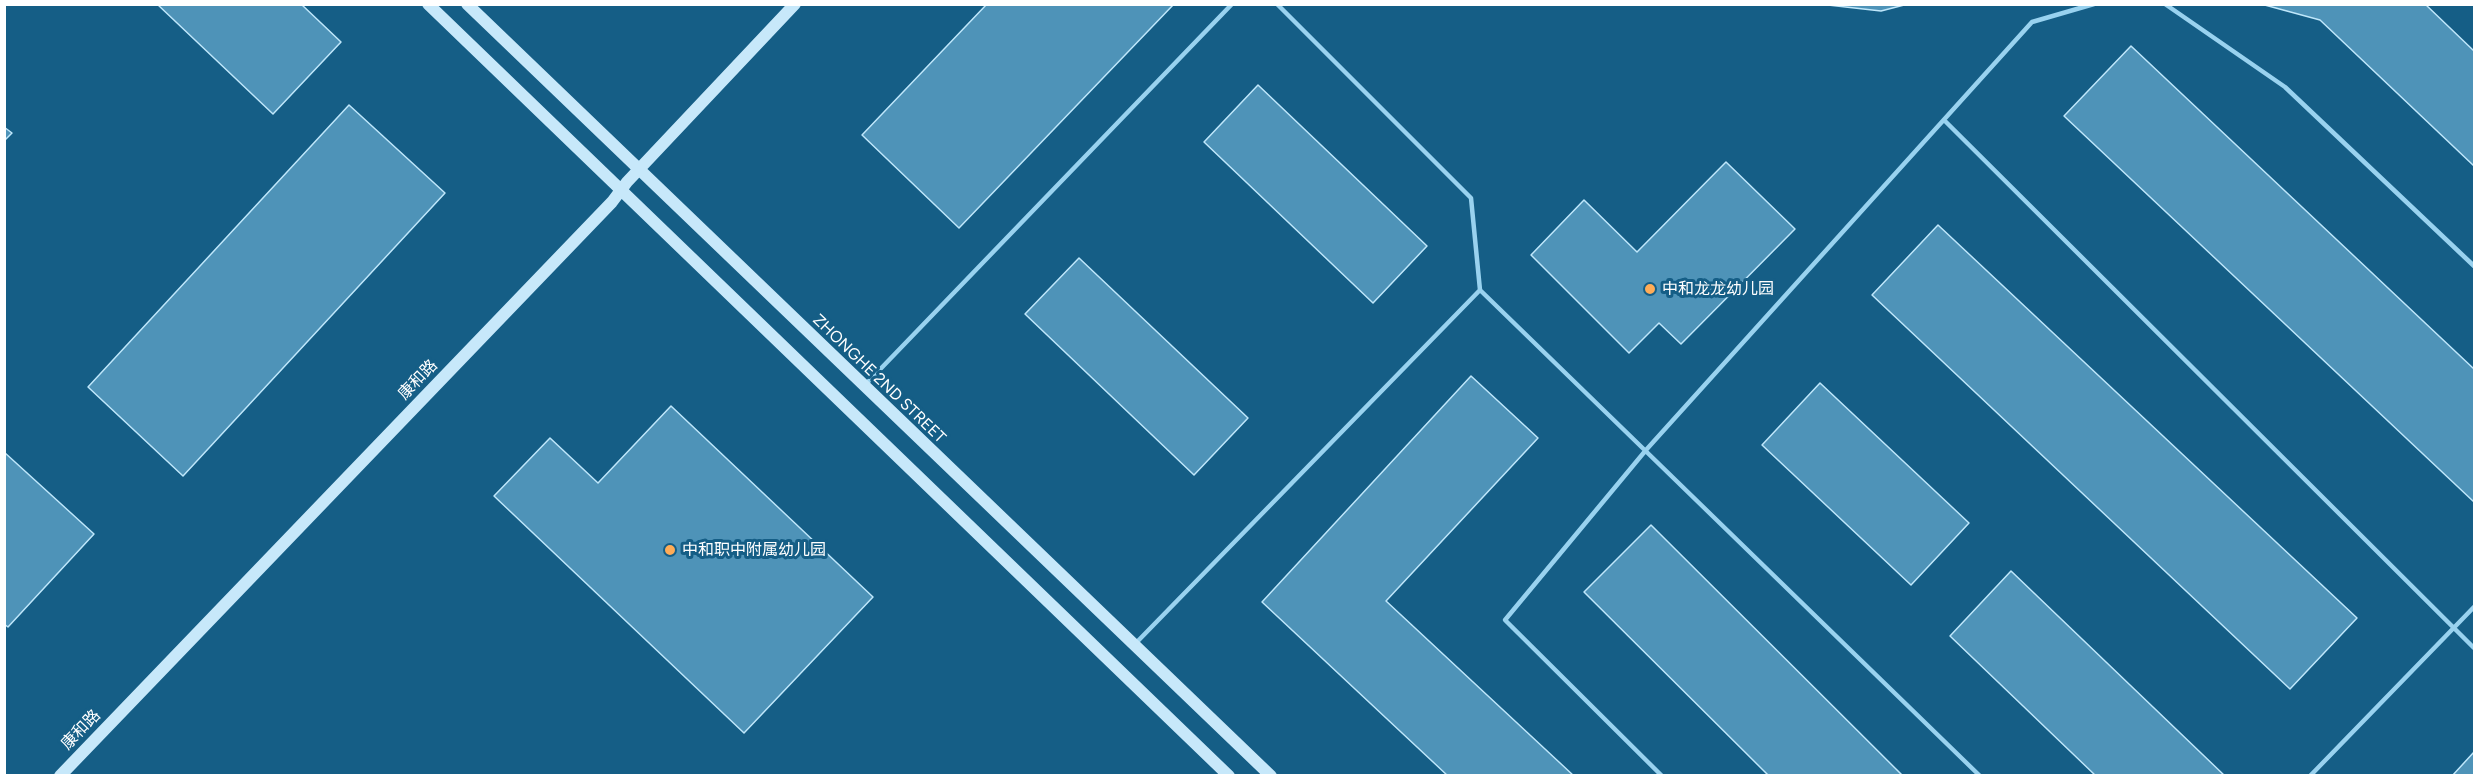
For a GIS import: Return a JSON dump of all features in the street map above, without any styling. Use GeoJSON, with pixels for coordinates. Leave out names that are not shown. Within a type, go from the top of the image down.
{"type":"FeatureCollection","features":[{"type":"Feature","properties":{"kind":"street"},"geometry":{"type":"LineString","coordinates":[[428,4],[1229,776]]}},
{"type":"Feature","properties":{"kind":"street","name":"ZHONGHE 2ND STREET"},"geometry":{"type":"LineString","coordinates":[[467,4],[863,387],[1271,776]]}},
{"type":"Feature","properties":{"kind":"street","name":"康和路"},"geometry":{"type":"LineString","coordinates":[[60,776],[612,202],[639,170],[795,4]]}},
{"type":"Feature","properties":{"kind":"lane"},"geometry":{"type":"LineString","coordinates":[[863,387],[1232,4]]}},
{"type":"Feature","properties":{"kind":"lane"},"geometry":{"type":"LineString","coordinates":[[1276,4],[1471,198],[1480,290],[1980,776]]}},
{"type":"Feature","properties":{"kind":"lane"},"geometry":{"type":"LineString","coordinates":[[1662,776],[1505,620],[1646,450],[2032,22],[2094,4]]}},
{"type":"Feature","properties":{"kind":"lane"},"geometry":{"type":"LineString","coordinates":[[2164,4],[2285,87],[2475,266]]}},
{"type":"Feature","properties":{"kind":"lane"},"geometry":{"type":"LineString","coordinates":[[1944,120],[2475,648]]}},
{"type":"Feature","properties":{"kind":"lane"},"geometry":{"type":"LineString","coordinates":[[1134,645],[1480,290]]}},
{"type":"Feature","properties":{"kind":"lane"},"geometry":{"type":"LineString","coordinates":[[2310,776],[2475,607]]}},
{"type":"Feature","properties":{"kind":"building"},"geometry":{"type":"Polygon","coordinates":[[[157,4],[301,4],[341,42],[273,114],[157,4]]]}},
{"type":"Feature","properties":{"kind":"building"},"geometry":{"type":"Polygon","coordinates":[[[987,4],[1174,4],[959,228],[862,135],[987,4]]]}},
{"type":"Feature","properties":{"kind":"building"},"geometry":{"type":"Polygon","coordinates":[[[1819,4],[1908,4],[1881,11],[1819,4]]]}},
{"type":"Feature","properties":{"kind":"building"},"geometry":{"type":"Polygon","coordinates":[[[2261,4],[2425,4],[2474,51],[2474,166],[2320,20],[2261,4]]]}},
{"type":"Feature","properties":{"kind":"building"},"geometry":{"type":"Polygon","coordinates":[[[2131,46],[2474,369],[2474,502],[2064,116],[2131,46]]]}},
{"type":"Feature","properties":{"kind":"building"},"geometry":{"type":"Polygon","coordinates":[[[1258,85],[1427,246],[1373,303],[1204,142],[1258,85]]]}},
{"type":"Feature","properties":{"kind":"building"},"geometry":{"type":"Polygon","coordinates":[[[349,105],[445,193],[183,476],[88,387],[349,105]]]}},
{"type":"Feature","properties":{"kind":"building"},"geometry":{"type":"Polygon","coordinates":[[[4,127],[12,133],[4,141],[4,127]]]}},
{"type":"Feature","properties":{"kind":"building","name":"中和龙龙幼儿园"},"geometry":{"type":"Polygon","coordinates":[[[1726,162],[1795,229],[1681,344],[1659,323],[1629,353],[1531,255],[1584,200],[1637,252],[1726,162]]]}},
{"type":"Feature","properties":{"kind":"building"},"geometry":{"type":"Polygon","coordinates":[[[1938,225],[2357,618],[2290,689],[1872,295],[1938,225]]]}},
{"type":"Feature","properties":{"kind":"building"},"geometry":{"type":"Polygon","coordinates":[[[1079,258],[1248,418],[1194,475],[1025,314],[1079,258]]]}},
{"type":"Feature","properties":{"kind":"building"},"geometry":{"type":"Polygon","coordinates":[[[1471,376],[1538,438],[1386,601],[1574,776],[1448,776],[1262,602],[1471,376]]]}},
{"type":"Feature","properties":{"kind":"building"},"geometry":{"type":"Polygon","coordinates":[[[1820,383],[1969,523],[1911,585],[1762,445],[1820,383]]]}},
{"type":"Feature","properties":{"kind":"building"},"geometry":{"type":"Polygon","coordinates":[[[671,406],[873,597],[744,733],[494,496],[550,438],[598,483],[671,406]]]}},
{"type":"Feature","properties":{"kind":"building"},"geometry":{"type":"Polygon","coordinates":[[[4,452],[94,534],[8,627],[4,624],[4,452]]]}},
{"type":"Feature","properties":{"kind":"building"},"geometry":{"type":"Polygon","coordinates":[[[1651,525],[1903,776],[1769,776],[1584,592],[1651,525]]]}},
{"type":"Feature","properties":{"kind":"building"},"geometry":{"type":"Polygon","coordinates":[[[2011,571],[2225,776],[2096,776],[1950,636],[2011,571]]]}},
{"type":"Feature","properties":{"kind":"building"},"geometry":{"type":"Polygon","coordinates":[[[2474,752],[2474,776],[2452,776],[2474,752]]]}},
{"type":"Feature","properties":{"kind":"place","name":"中和龙龙幼儿园"},"geometry":{"type":"Point","coordinates":[1650,289]}},
{"type":"Feature","properties":{"kind":"place","name":"中和职中附属幼儿园"},"geometry":{"type":"Point","coordinates":[670,550]}}]}
